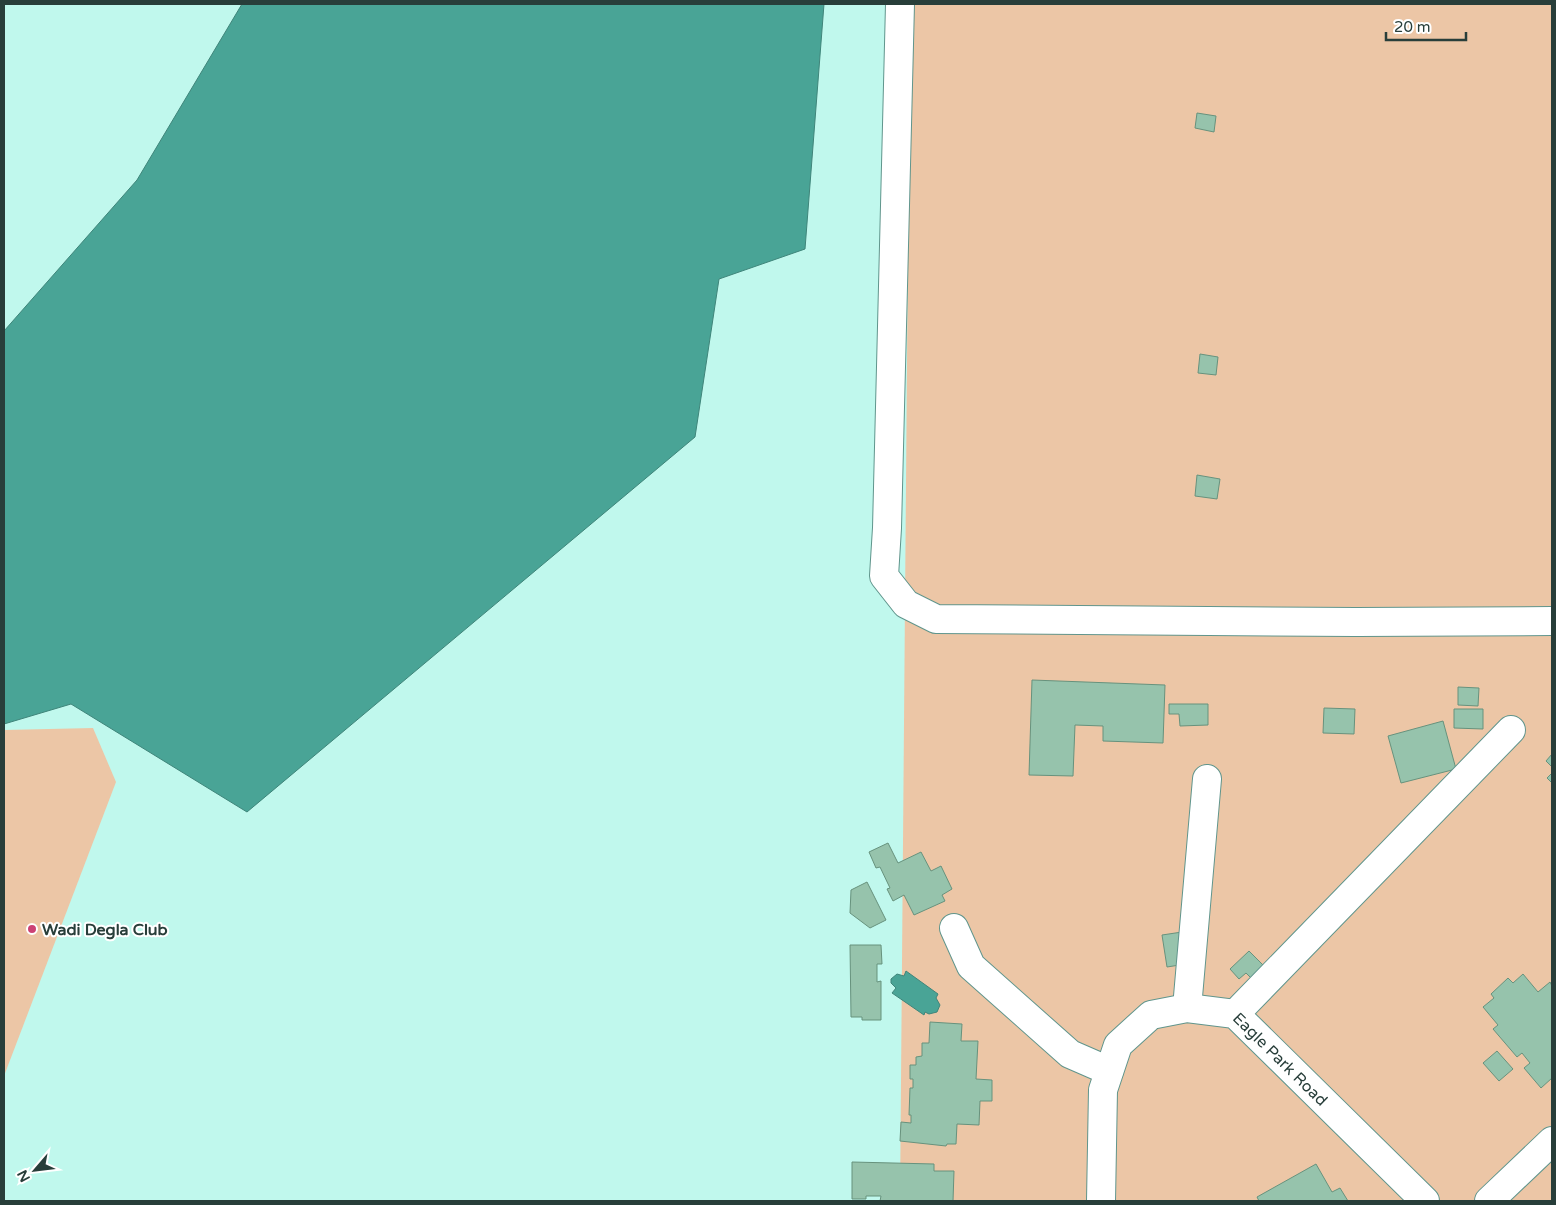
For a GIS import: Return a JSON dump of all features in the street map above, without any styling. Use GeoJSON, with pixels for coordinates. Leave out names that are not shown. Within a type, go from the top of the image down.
{"type":"FeatureCollection","features":[{"type":"Feature","properties":{"kind":"street"},"geometry":{"type":"LineString","coordinates":[[900,4],[887,528],[884,576],[906,604],[936,619],[1346,622],[1552,620]]}},
{"type":"Feature","properties":{"kind":"street"},"geometry":{"type":"LineString","coordinates":[[1235,1014],[1511,730]]}},
{"type":"Feature","properties":{"kind":"street"},"geometry":{"type":"LineString","coordinates":[[1187,1008],[1207,779]]}},
{"type":"Feature","properties":{"kind":"street"},"geometry":{"type":"LineString","coordinates":[[954,928],[971,966],[1070,1054],[1109,1071]]}},
{"type":"Feature","properties":{"kind":"street","name":"Eagle Park Road"},"geometry":{"type":"LineString","coordinates":[[1101,1201],[1103,1090],[1118,1045],[1151,1015],[1187,1008],[1235,1014],[1425,1201]]}},
{"type":"Feature","properties":{"kind":"street"},"geometry":{"type":"LineString","coordinates":[[1489,1201],[1552,1142]]}},
{"type":"Feature","properties":{"kind":"shaded area"},"geometry":{"type":"Polygon","coordinates":[[[242,4],[824,4],[805,249],[719,279],[695,437],[247,812],[71,704],[4,724],[4,331],[137,180],[242,4]]]}},
{"type":"Feature","properties":{"kind":"shaded area"},"geometry":{"type":"Polygon","coordinates":[[[910,4],[1552,4],[1552,1201],[900,1201],[910,4]]]}},
{"type":"Feature","properties":{"kind":"shaded area","name":"Wadi Degla Club"},"geometry":{"type":"Polygon","coordinates":[[[93,728],[116,782],[4,1076],[4,730],[93,728]]]}},
{"type":"Feature","properties":{"kind":"shaded area"},"geometry":{"type":"Polygon","coordinates":[[[906,971],[938,994],[936,998],[940,1005],[937,1012],[929,1014],[925,1012],[924,1015],[892,993],[896,988],[891,983],[891,979],[897,974],[904,976],[906,971]]]}},
{"type":"Feature","properties":{"kind":"building"},"geometry":{"type":"Polygon","coordinates":[[[1197,113],[1216,116],[1214,132],[1195,128],[1197,113]]]}},
{"type":"Feature","properties":{"kind":"building"},"geometry":{"type":"Polygon","coordinates":[[[1200,354],[1218,357],[1216,375],[1198,373],[1200,354]]]}},
{"type":"Feature","properties":{"kind":"building"},"geometry":{"type":"Polygon","coordinates":[[[1197,475],[1220,479],[1217,499],[1195,496],[1197,475]]]}},
{"type":"Feature","properties":{"kind":"building"},"geometry":{"type":"Polygon","coordinates":[[[1032,680],[1165,685],[1163,743],[1103,741],[1103,726],[1075,725],[1073,776],[1029,775],[1032,680]]]}},
{"type":"Feature","properties":{"kind":"building"},"geometry":{"type":"Polygon","coordinates":[[[1458,687],[1479,688],[1478,706],[1458,705],[1458,687]]]}},
{"type":"Feature","properties":{"kind":"building"},"geometry":{"type":"Polygon","coordinates":[[[1169,704],[1208,704],[1208,725],[1180,726],[1179,714],[1169,714],[1169,704]]]}},
{"type":"Feature","properties":{"kind":"building"},"geometry":{"type":"Polygon","coordinates":[[[1324,708],[1355,709],[1354,734],[1323,733],[1324,708]]]}},
{"type":"Feature","properties":{"kind":"building"},"geometry":{"type":"Polygon","coordinates":[[[1454,709],[1483,709],[1483,729],[1454,728],[1454,709]]]}},
{"type":"Feature","properties":{"kind":"building"},"geometry":{"type":"Polygon","coordinates":[[[1443,721],[1456,769],[1401,783],[1388,736],[1443,721]]]}},
{"type":"Feature","properties":{"kind":"building"},"geometry":{"type":"Polygon","coordinates":[[[1552,754],[1552,767],[1546,761],[1552,754]]]}},
{"type":"Feature","properties":{"kind":"building"},"geometry":{"type":"Polygon","coordinates":[[[1552,773],[1552,783],[1547,778],[1552,773]]]}},
{"type":"Feature","properties":{"kind":"building"},"geometry":{"type":"Polygon","coordinates":[[[888,843],[898,863],[921,852],[931,871],[941,866],[952,889],[942,895],[945,901],[914,915],[904,895],[893,901],[887,889],[890,888],[880,867],[876,868],[869,852],[888,843]]]}},
{"type":"Feature","properties":{"kind":"building"},"geometry":{"type":"Polygon","coordinates":[[[867,882],[886,920],[870,928],[850,913],[851,890],[867,882]]]}},
{"type":"Feature","properties":{"kind":"building"},"geometry":{"type":"Polygon","coordinates":[[[1182,932],[1186,964],[1167,967],[1162,935],[1182,932]]]}},
{"type":"Feature","properties":{"kind":"building"},"geometry":{"type":"Polygon","coordinates":[[[850,945],[881,945],[882,964],[877,964],[877,982],[881,981],[881,1020],[862,1020],[862,1017],[851,1017],[850,945]]]}},
{"type":"Feature","properties":{"kind":"building"},"geometry":{"type":"Polygon","coordinates":[[[1249,951],[1265,967],[1252,979],[1246,973],[1239,979],[1230,969],[1249,951]]]}},
{"type":"Feature","properties":{"kind":"building"},"geometry":{"type":"Polygon","coordinates":[[[1523,974],[1538,992],[1550,982],[1552,986],[1552,1078],[1541,1088],[1524,1068],[1530,1063],[1522,1053],[1517,1057],[1493,1029],[1498,1025],[1483,1007],[1494,998],[1491,994],[1508,978],[1513,983],[1523,974]]]}},
{"type":"Feature","properties":{"kind":"building"},"geometry":{"type":"Polygon","coordinates":[[[930,1022],[962,1024],[961,1041],[978,1041],[976,1079],[992,1080],[992,1101],[980,1101],[979,1125],[957,1124],[956,1144],[947,1144],[946,1146],[900,1141],[901,1122],[911,1123],[911,1115],[909,1115],[910,1088],[913,1088],[913,1079],[910,1079],[910,1065],[916,1065],[916,1057],[922,1056],[922,1043],[929,1043],[930,1022]]]}},
{"type":"Feature","properties":{"kind":"building"},"geometry":{"type":"Polygon","coordinates":[[[1497,1051],[1513,1069],[1499,1081],[1483,1063],[1497,1051]]]}},
{"type":"Feature","properties":{"kind":"building"},"geometry":{"type":"Polygon","coordinates":[[[852,1162],[934,1164],[934,1171],[954,1171],[953,1201],[880,1201],[881,1196],[866,1196],[866,1199],[852,1199],[852,1162]]]}},
{"type":"Feature","properties":{"kind":"building"},"geometry":{"type":"Polygon","coordinates":[[[1316,1164],[1332,1192],[1340,1188],[1348,1201],[1259,1201],[1257,1197],[1316,1164]]]}},
{"type":"Feature","properties":{"kind":"place","name":"Wadi Degla Club"},"geometry":{"type":"Point","coordinates":[32,929]}}]}
